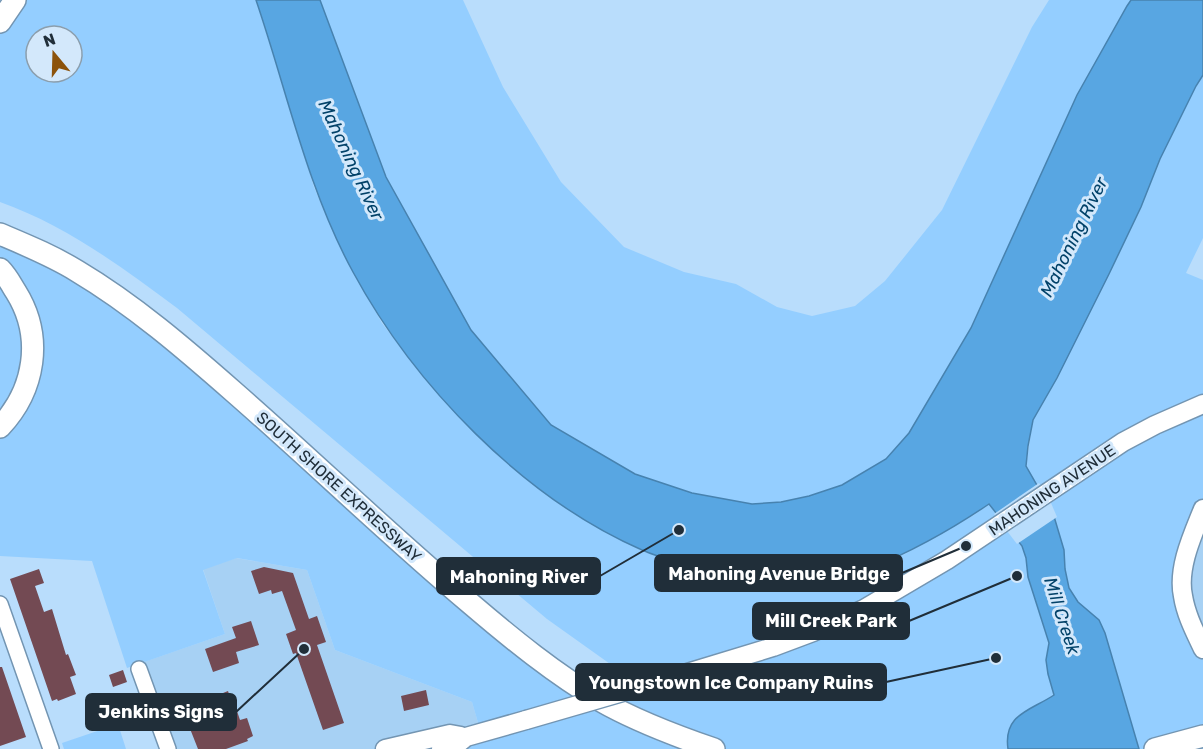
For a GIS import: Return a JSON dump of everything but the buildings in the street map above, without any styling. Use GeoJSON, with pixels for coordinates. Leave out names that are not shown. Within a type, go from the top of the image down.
{"type":"FeatureCollection","features":[{"type":"Feature","properties":{"kind":"highway"},"geometry":{"type":"LineString","coordinates":[[0,22],[15,0]]}},
{"type":"Feature","properties":{"kind":"highway","name":"SOUTH SHORE EXPRESSWAY"},"geometry":{"type":"LineString","coordinates":[[0,234],[70,267],[145,317],[310,458],[381,526],[451,587],[509,636],[565,678],[601,701],[645,723],[714,749]]}},
{"type":"Feature","properties":{"kind":"highway"},"geometry":{"type":"LineString","coordinates":[[0,269],[24,307],[33,342],[30,378],[22,398],[0,427]]}},
{"type":"Feature","properties":{"kind":"highway"},"geometry":{"type":"LineString","coordinates":[[1155,749],[1197,738]]}},
{"type":"Feature","properties":{"kind":"main road","name":"MAHONING AVENUE"},"geometry":{"type":"LineString","coordinates":[[441,749],[455,746],[466,737],[773,647],[855,613],[916,580],[1123,442],[1203,404]]}},
{"type":"Feature","properties":{"kind":"main road"},"geometry":{"type":"LineString","coordinates":[[1201,639],[1188,615],[1182,594],[1182,581],[1189,550],[1203,509]]}},
{"type":"Feature","properties":{"kind":"main road","name":"MAHONING AVENUE"},"geometry":{"type":"LineString","coordinates":[[385,749],[450,734],[466,737]]}},
{"type":"Feature","properties":{"kind":"street"},"geometry":{"type":"LineString","coordinates":[[0,604],[51,749]]}},
{"type":"Feature","properties":{"kind":"street"},"geometry":{"type":"LineString","coordinates":[[140,669],[168,749]]}},
{"type":"Feature","properties":{"kind":"shaded area"},"geometry":{"type":"Polygon","coordinates":[[[15,0],[256,0],[314,187],[352,270],[382,323],[411,361],[501,456],[547,494],[581,517],[644,552],[786,584],[816,583],[845,578],[905,554],[974,515],[1009,490],[1026,466],[1033,420],[1057,378],[1109,274],[1141,207],[1160,159],[1203,75],[1203,238],[1186,273],[1203,280],[1203,509],[1182,581],[1203,632],[1203,749],[441,749],[481,733],[472,702],[335,650],[307,570],[237,558],[203,570],[225,634],[127,668],[92,561],[0,556],[0,234],[78,272],[598,699],[641,686],[547,619],[177,308],[92,248],[47,222],[0,202],[0,22],[15,0]]]}},
{"type":"Feature","properties":{"kind":"shaded area"},"geometry":{"type":"Polygon","coordinates":[[[320,0],[463,0],[503,87],[561,182],[624,247],[684,272],[736,284],[777,307],[812,316],[855,306],[885,281],[942,210],[1032,27],[1049,0],[1131,0],[1077,95],[971,328],[909,433],[886,459],[842,485],[781,502],[752,504],[692,493],[635,474],[551,425],[471,330],[386,177],[320,0]]]}},
{"type":"Feature","properties":{"kind":"shaded area"},"geometry":{"type":"Polygon","coordinates":[[[1203,509],[1203,632],[1182,594],[1203,509]]]}},
{"type":"Feature","properties":{"kind":"shaded area"},"geometry":{"type":"Polygon","coordinates":[[[236,558],[307,570],[335,650],[472,702],[481,733],[441,749],[168,749],[138,664],[225,634],[203,569],[236,558]]]}},
{"type":"Feature","properties":{"kind":"shaded area"},"geometry":{"type":"Polygon","coordinates":[[[118,724],[126,749],[64,749],[62,743],[118,724]]]}},
{"type":"Feature","properties":{"kind":"water","name":"Mill Creek"},"geometry":{"type":"Polygon","coordinates":[[[256,0],[320,0],[386,177],[471,330],[551,425],[635,474],[692,493],[752,504],[781,502],[842,485],[886,459],[909,433],[971,328],[1077,95],[1131,0],[1203,0],[1203,75],[1160,159],[1141,207],[1109,274],[1057,378],[1033,420],[1026,466],[1053,513],[1064,550],[1069,588],[1078,602],[1099,620],[1105,633],[1139,749],[1008,749],[1008,737],[1014,721],[1054,695],[1046,660],[1049,643],[1028,577],[1022,546],[989,504],[917,547],[856,574],[821,582],[788,584],[674,561],[642,550],[598,528],[555,501],[514,469],[440,396],[407,356],[353,272],[337,240],[310,173],[256,0]]]}},
{"type":"Feature","properties":{"kind":"pier"},"geometry":{"type":"Polygon","coordinates":[[[1039,483],[1048,496],[1057,517],[1017,544],[994,514],[1039,483]]]}},
{"type":"Feature","properties":{"kind":"place","name":"Mahoning River"},"geometry":{"type":"Point","coordinates":[679,530]}},
{"type":"Feature","properties":{"kind":"place","name":"Mahoning Avenue Bridge"},"geometry":{"type":"Point","coordinates":[966,546]}},
{"type":"Feature","properties":{"kind":"place","name":"Mill Creek Park"},"geometry":{"type":"Point","coordinates":[1017,576]}},
{"type":"Feature","properties":{"kind":"place","name":"Jenkins Signs"},"geometry":{"type":"Point","coordinates":[304,649]}},
{"type":"Feature","properties":{"kind":"place","name":"Youngstown Ice Company Ruins"},"geometry":{"type":"Point","coordinates":[996,658]}}]}
